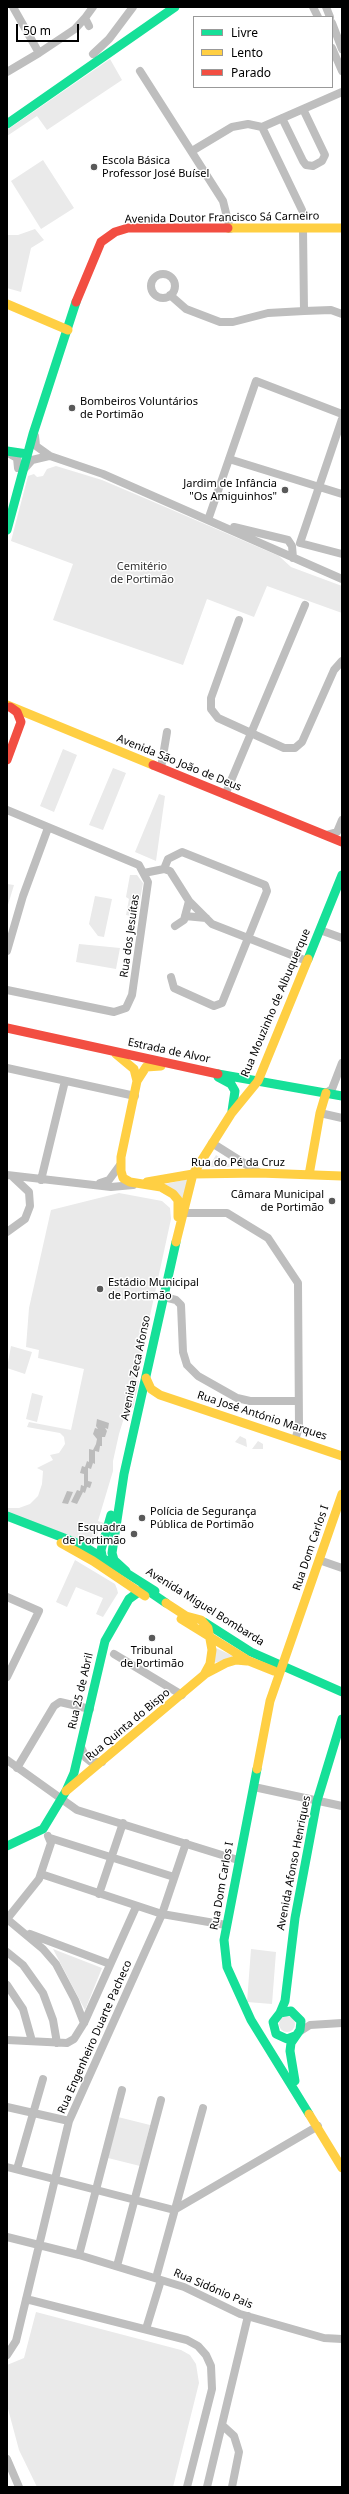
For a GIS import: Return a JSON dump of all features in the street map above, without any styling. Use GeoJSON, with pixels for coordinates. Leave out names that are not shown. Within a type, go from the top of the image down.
{"type":"FeatureCollection","features":[{"type":"Feature","properties":{"kind":"street"},"geometry":{"type":"LineString","coordinates":[[13,7],[39,53]]}},
{"type":"Feature","properties":{"kind":"street"},"geometry":{"type":"LineString","coordinates":[[7,72],[87,22],[93,7]]}},
{"type":"Feature","properties":{"kind":"street"},"geometry":{"type":"LineString","coordinates":[[93,54],[109,39],[133,7]]}},
{"type":"Feature","properties":{"kind":"street"},"geometry":{"type":"LineString","coordinates":[[7,114],[161,7]]}},
{"type":"Feature","properties":{"kind":"street"},"geometry":{"type":"LineString","coordinates":[[7,124],[175,7]]}},
{"type":"Feature","properties":{"kind":"street"},"geometry":{"type":"LineString","coordinates":[[313,7],[318,16]]}},
{"type":"Feature","properties":{"kind":"street"},"geometry":{"type":"LineString","coordinates":[[333,26],[342,49]]}},
{"type":"Feature","properties":{"kind":"street"},"geometry":{"type":"LineString","coordinates":[[333,50],[342,71]]}},
{"type":"Feature","properties":{"kind":"street"},"geometry":{"type":"LineString","coordinates":[[140,71],[223,201],[230,229]]}},
{"type":"Feature","properties":{"kind":"street"},"geometry":{"type":"LineString","coordinates":[[192,152],[232,127],[248,124],[262,127],[342,92]]}},
{"type":"Feature","properties":{"kind":"street"},"geometry":{"type":"LineString","coordinates":[[282,118],[303,161],[306,165],[312,166],[322,161],[325,155],[303,109]]}},
{"type":"Feature","properties":{"kind":"street"},"geometry":{"type":"LineString","coordinates":[[262,127],[302,210]]}},
{"type":"Feature","properties":{"kind":"street","name":"Avenida Doutor Francisco Sá Carneiro"},"geometry":{"type":"LineString","coordinates":[[7,508],[65,329],[83,281],[101,242],[115,232],[128,228],[342,228]]}},
{"type":"Feature","properties":{"kind":"street"},"geometry":{"type":"LineString","coordinates":[[303,229],[304,311]]}},
{"type":"Feature","properties":{"kind":"street"},"geometry":{"type":"LineString","coordinates":[[170,295],[186,309],[220,322],[233,322],[268,313],[331,310],[342,314]]}},
{"type":"Feature","properties":{"kind":"street"},"geometry":{"type":"LineString","coordinates":[[7,304],[65,329]]}},
{"type":"Feature","properties":{"kind":"street","name":"Avenida Doutor Francisco Sá Carneiro"},"geometry":{"type":"LineString","coordinates":[[25,453],[35,427],[65,329]]}},
{"type":"Feature","properties":{"kind":"street"},"geometry":{"type":"LineString","coordinates":[[208,520],[256,381],[342,414]]}},
{"type":"Feature","properties":{"kind":"street"},"geometry":{"type":"LineString","coordinates":[[282,554],[293,543],[320,487],[342,419]]}},
{"type":"Feature","properties":{"kind":"street"},"geometry":{"type":"LineString","coordinates":[[35,427],[36,446],[50,456]]}},
{"type":"Feature","properties":{"kind":"street"},"geometry":{"type":"LineString","coordinates":[[7,452],[17,458],[20,470],[32,460],[50,456]]}},
{"type":"Feature","properties":{"kind":"street"},"geometry":{"type":"LineString","coordinates":[[7,452],[50,456],[103,474],[218,524],[282,554],[342,579]]}},
{"type":"Feature","properties":{"kind":"street"},"geometry":{"type":"LineString","coordinates":[[229,459],[342,494]]}},
{"type":"Feature","properties":{"kind":"street","name":"Avenida Doutor Francisco Sá Carneiro"},"geometry":{"type":"LineString","coordinates":[[7,530],[20,470]]}},
{"type":"Feature","properties":{"kind":"street"},"geometry":{"type":"LineString","coordinates":[[218,524],[342,554]]}},
{"type":"Feature","properties":{"kind":"street"},"geometry":{"type":"LineString","coordinates":[[293,543],[293,558]]}},
{"type":"Feature","properties":{"kind":"street"},"geometry":{"type":"LineString","coordinates":[[225,795],[306,605]]}},
{"type":"Feature","properties":{"kind":"street"},"geometry":{"type":"LineString","coordinates":[[239,620],[210,702],[211,709],[218,718],[284,748],[295,748],[299,745],[334,670],[342,661]]}},
{"type":"Feature","properties":{"kind":"street"},"geometry":{"type":"LineString","coordinates":[[7,705],[17,712],[21,722]]}},
{"type":"Feature","properties":{"kind":"street","name":"Avenida São João de Deus"},"geometry":{"type":"LineString","coordinates":[[7,705],[342,842]]}},
{"type":"Feature","properties":{"kind":"street"},"geometry":{"type":"LineString","coordinates":[[7,760],[21,722],[28,717],[38,717]]}},
{"type":"Feature","properties":{"kind":"street"},"geometry":{"type":"LineString","coordinates":[[161,768],[167,732]]}},
{"type":"Feature","properties":{"kind":"street"},"geometry":{"type":"LineString","coordinates":[[7,810],[139,865],[144,873],[164,869],[170,871],[189,901],[212,924],[307,961]]}},
{"type":"Feature","properties":{"kind":"street"},"geometry":{"type":"LineString","coordinates":[[325,835],[337,832],[342,820]]}},
{"type":"Feature","properties":{"kind":"street"},"geometry":{"type":"LineString","coordinates":[[7,951],[23,896],[48,828]]}},
{"type":"Feature","properties":{"kind":"street"},"geometry":{"type":"LineString","coordinates":[[164,869],[168,859],[182,852],[265,885],[267,891],[222,1003],[214,1006],[174,988],[172,977]]}},
{"type":"Feature","properties":{"kind":"street","name":"Rua dos Jesuítas"},"geometry":{"type":"LineString","coordinates":[[7,990],[114,1012],[126,1008],[132,995],[148,896],[148,882],[144,873]]}},
{"type":"Feature","properties":{"kind":"street","name":"Rua Mouzinho de Albuquerque"},"geometry":{"type":"LineString","coordinates":[[193,1174],[231,1114],[258,1081],[342,875]]}},
{"type":"Feature","properties":{"kind":"street"},"geometry":{"type":"LineString","coordinates":[[175,926],[184,920],[189,901]]}},
{"type":"Feature","properties":{"kind":"street"},"geometry":{"type":"LineString","coordinates":[[185,916],[206,918]]}},
{"type":"Feature","properties":{"kind":"street"},"geometry":{"type":"LineString","coordinates":[[320,930],[342,938]]}},
{"type":"Feature","properties":{"kind":"street","name":"Estrada de Alvor"},"geometry":{"type":"LineString","coordinates":[[7,1028],[181,1067],[342,1096]]}},
{"type":"Feature","properties":{"kind":"street"},"geometry":{"type":"LineString","coordinates":[[97,1047],[125,1059],[134,1069],[137,1082],[121,1157],[115,1175],[109,1180],[97,1184]]}},
{"type":"Feature","properties":{"kind":"street"},"geometry":{"type":"LineString","coordinates":[[309,1175],[320,1113],[326,1093],[332,1089],[342,1063]]}},
{"type":"Feature","properties":{"kind":"street"},"geometry":{"type":"LineString","coordinates":[[137,1082],[146,1067],[181,1067]]}},
{"type":"Feature","properties":{"kind":"street"},"geometry":{"type":"LineString","coordinates":[[7,1068],[135,1096]]}},
{"type":"Feature","properties":{"kind":"street"},"geometry":{"type":"LineString","coordinates":[[207,1072],[231,1084],[235,1091],[235,1101],[231,1114]]}},
{"type":"Feature","properties":{"kind":"street"},"geometry":{"type":"LineString","coordinates":[[41,1180],[65,1081]]}},
{"type":"Feature","properties":{"kind":"street"},"geometry":{"type":"LineString","coordinates":[[320,1113],[342,1118]]}},
{"type":"Feature","properties":{"kind":"street"},"geometry":{"type":"LineString","coordinates":[[212,1143],[259,1173]]}},
{"type":"Feature","properties":{"kind":"street"},"geometry":{"type":"LineString","coordinates":[[121,1157],[121,1171],[124,1178],[136,1184]]}},
{"type":"Feature","properties":{"kind":"street","name":"Rua do Pé da Cruz"},"geometry":{"type":"LineString","coordinates":[[136,1184],[193,1174],[259,1173],[342,1176]]}},
{"type":"Feature","properties":{"kind":"street","name":"Avenida Zeca Afonso"},"geometry":{"type":"LineString","coordinates":[[126,1571],[114,1560],[112,1545],[124,1474],[177,1237],[193,1174]]}},
{"type":"Feature","properties":{"kind":"street"},"geometry":{"type":"LineString","coordinates":[[10,1176],[112,1186],[136,1184],[161,1187],[173,1194],[178,1200],[177,1237]]}},
{"type":"Feature","properties":{"kind":"street"},"geometry":{"type":"LineString","coordinates":[[7,1232],[25,1219],[30,1206],[29,1192],[10,1176]]}},
{"type":"Feature","properties":{"kind":"street"},"geometry":{"type":"LineString","coordinates":[[183,1213],[227,1213],[268,1238],[298,1283],[299,1427],[295,1440]]}},
{"type":"Feature","properties":{"kind":"street"},"geometry":{"type":"LineString","coordinates":[[164,1297],[176,1300],[181,1305],[183,1352],[187,1365],[198,1376],[237,1398],[250,1401],[298,1401]]}},
{"type":"Feature","properties":{"kind":"street","name":"Rua José António Marques"},"geometry":{"type":"LineString","coordinates":[[146,1378],[151,1389],[174,1400],[342,1456]]}},
{"type":"Feature","properties":{"kind":"street","name":"Rua José António Marques"},"geometry":{"type":"LineString","coordinates":[[139,1411],[149,1402],[174,1400]]}},
{"type":"Feature","properties":{"kind":"street","name":"Avenida Zeca Afonso"},"geometry":{"type":"LineString","coordinates":[[63,1536],[90,1544],[98,1541],[124,1474]]}},
{"type":"Feature","properties":{"kind":"street","name":"Rua Dom Carlos I"},"geometry":{"type":"LineString","coordinates":[[342,1494],[270,1701],[254,1788],[238,1860],[224,1940],[227,1967],[251,2020],[290,2080],[342,2168]]}},
{"type":"Feature","properties":{"kind":"street"},"geometry":{"type":"LineString","coordinates":[[102,1555],[104,1538],[117,1495]]}},
{"type":"Feature","properties":{"kind":"street","name":"Avenida Miguel Bombarda"},"geometry":{"type":"LineString","coordinates":[[7,1516],[63,1536],[102,1555],[237,1644],[269,1660],[281,1670],[342,1697]]}},
{"type":"Feature","properties":{"kind":"street","name":"Avenida Miguel Bombarda"},"geometry":{"type":"LineString","coordinates":[[7,1521],[57,1537],[96,1556],[102,1555]]}},
{"type":"Feature","properties":{"kind":"street","name":"Avenida Miguel Bombarda"},"geometry":{"type":"LineString","coordinates":[[7,1524],[63,1544],[128,1584]]}},
{"type":"Feature","properties":{"kind":"street"},"geometry":{"type":"LineString","coordinates":[[102,1555],[114,1535]]}},
{"type":"Feature","properties":{"kind":"street","name":"Avenida Miguel Bombarda"},"geometry":{"type":"LineString","coordinates":[[102,1555],[106,1566],[139,1592],[249,1661],[281,1670],[342,1692]]}},
{"type":"Feature","properties":{"kind":"street"},"geometry":{"type":"LineString","coordinates":[[319,1560],[342,1568]]}},
{"type":"Feature","properties":{"kind":"street"},"geometry":{"type":"LineString","coordinates":[[128,1584],[131,1590],[129,1600]]}},
{"type":"Feature","properties":{"kind":"street"},"geometry":{"type":"LineString","coordinates":[[139,1592],[147,1590],[186,1616],[201,1620],[208,1628],[211,1637]]}},
{"type":"Feature","properties":{"kind":"street","name":"Rua 25 de Abril"},"geometry":{"type":"LineString","coordinates":[[43,1828],[64,1795],[74,1773],[105,1641],[129,1600],[139,1592]]}},
{"type":"Feature","properties":{"kind":"street"},"geometry":{"type":"LineString","coordinates":[[7,1596],[39,1610],[7,1678]]}},
{"type":"Feature","properties":{"kind":"street","name":"Rua Dom Carlos I"},"geometry":{"type":"LineString","coordinates":[[269,1660],[277,1662],[284,1652],[302,1610]]}},
{"type":"Feature","properties":{"kind":"street","name":"Rua Quinta do Bispo"},"geometry":{"type":"LineString","coordinates":[[204,1675],[212,1652],[211,1637]]}},
{"type":"Feature","properties":{"kind":"street"},"geometry":{"type":"LineString","coordinates":[[114,1654],[182,1695]]}},
{"type":"Feature","properties":{"kind":"street","name":"Rua Quinta do Bispo"},"geometry":{"type":"LineString","coordinates":[[64,1795],[204,1675],[226,1663],[236,1660],[249,1661]]}},
{"type":"Feature","properties":{"kind":"street"},"geometry":{"type":"LineString","coordinates":[[17,1768],[54,1706],[60,1702],[90,1709]]}},
{"type":"Feature","properties":{"kind":"street","name":"Avenida Afonso Henriques"},"geometry":{"type":"LineString","coordinates":[[280,2013],[285,2001],[295,1918],[317,1801],[342,1719]]}},
{"type":"Feature","properties":{"kind":"street"},"geometry":{"type":"LineString","coordinates":[[81,1747],[86,1758],[91,1762],[103,1762]]}},
{"type":"Feature","properties":{"kind":"street"},"geometry":{"type":"LineString","coordinates":[[7,1760],[17,1768],[64,1795],[77,1810],[123,1823],[238,1860]]}},
{"type":"Feature","properties":{"kind":"street"},"geometry":{"type":"LineString","coordinates":[[254,1788],[342,1806]]}},
{"type":"Feature","properties":{"kind":"street"},"geometry":{"type":"LineString","coordinates":[[99,1894],[123,1823]]}},
{"type":"Feature","properties":{"kind":"street"},"geometry":{"type":"LineString","coordinates":[[7,1846],[43,1828],[50,1838],[51,1843],[41,1874],[7,1919],[25,1933],[56,1964],[75,2000],[84,2022]]}},
{"type":"Feature","properties":{"kind":"street"},"geometry":{"type":"LineString","coordinates":[[50,1838],[174,1877]]}},
{"type":"Feature","properties":{"kind":"street","name":"Rua Engenheiro Duarte Pacheco"},"geometry":{"type":"LineString","coordinates":[[7,2355],[16,2342],[69,2121],[162,1914],[186,1843]]}},
{"type":"Feature","properties":{"kind":"street"},"geometry":{"type":"LineString","coordinates":[[41,1874],[136,1907],[162,1914],[226,1925]]}},
{"type":"Feature","properties":{"kind":"street"},"geometry":{"type":"LineString","coordinates":[[7,2040],[67,2043],[74,2039],[84,2022],[136,1907]]}},
{"type":"Feature","properties":{"kind":"street"},"geometry":{"type":"LineString","coordinates":[[25,1933],[110,1964]]}},
{"type":"Feature","properties":{"kind":"street"},"geometry":{"type":"LineString","coordinates":[[7,1952],[27,1969],[43,1992],[53,2020],[57,2043]]}},
{"type":"Feature","properties":{"kind":"street"},"geometry":{"type":"LineString","coordinates":[[7,1984],[23,2009],[32,2042]]}},
{"type":"Feature","properties":{"kind":"street"},"geometry":{"type":"LineString","coordinates":[[290,2080],[273,2022],[280,2013],[288,2010],[296,2014],[301,2024],[290,2051],[290,2061],[304,2103]]}},
{"type":"Feature","properties":{"kind":"street"},"geometry":{"type":"LineString","coordinates":[[251,2020],[266,2029],[279,2041]]}},
{"type":"Feature","properties":{"kind":"street"},"geometry":{"type":"LineString","coordinates":[[279,2041],[290,2039],[310,2025],[342,2023]]}},
{"type":"Feature","properties":{"kind":"street"},"geometry":{"type":"LineString","coordinates":[[17,2169],[43,2079]]}},
{"type":"Feature","properties":{"kind":"street"},"geometry":{"type":"LineString","coordinates":[[79,2256],[122,2090]]}},
{"type":"Feature","properties":{"kind":"street"},"geometry":{"type":"LineString","coordinates":[[117,2266],[161,2100]]}},
{"type":"Feature","properties":{"kind":"street"},"geometry":{"type":"LineString","coordinates":[[7,2107],[32,2114],[69,2121]]}},
{"type":"Feature","properties":{"kind":"street"},"geometry":{"type":"LineString","coordinates":[[146,2329],[174,2210],[203,2108]]}},
{"type":"Feature","properties":{"kind":"street"},"geometry":{"type":"LineString","coordinates":[[7,2167],[174,2210],[318,2126]]}},
{"type":"Feature","properties":{"kind":"street","name":"Rua Sidónio Pais"},"geometry":{"type":"LineString","coordinates":[[7,2237],[39,2244],[117,2266],[184,2287],[210,2301],[248,2316],[324,2338],[342,2339]]}},
{"type":"Feature","properties":{"kind":"street"},"geometry":{"type":"LineString","coordinates":[[26,2299],[187,2340],[198,2346],[211,2366],[212,2389],[187,2487]]}},
{"type":"Feature","properties":{"kind":"street"},"geometry":{"type":"LineString","coordinates":[[207,2487],[248,2316]]}},
{"type":"Feature","properties":{"kind":"street"},"geometry":{"type":"LineString","coordinates":[[222,2425],[234,2436],[239,2452],[232,2487]]}},
{"type":"Feature","properties":{"kind":"street"},"geometry":{"type":"LineString","coordinates":[[8,2464],[19,2487]]}},
{"type":"Feature","properties":{"kind":"green space"},"geometry":{"type":"Polygon","coordinates":[[[110,59],[122,80],[47,130],[37,116],[7,136],[7,130],[110,59]]]}},
{"type":"Feature","properties":{"kind":"green space"},"geometry":{"type":"Polygon","coordinates":[[[43,160],[74,208],[41,229],[11,181],[43,160]]]}},
{"type":"Feature","properties":{"kind":"green space"},"geometry":{"type":"Polygon","coordinates":[[[35,229],[44,240],[31,248],[21,292],[7,288],[7,235],[18,235],[35,229]]]}},
{"type":"Feature","properties":{"kind":"green space","name":"Cemitério de Portimão"},"geometry":{"type":"Polygon","coordinates":[[[56,466],[102,480],[279,556],[291,567],[342,586],[342,613],[267,586],[254,617],[207,599],[183,665],[53,620],[73,564],[11,541],[28,476],[34,474],[37,477],[43,476],[47,469],[56,466]]]}},
{"type":"Feature","properties":{"kind":"green space"},"geometry":{"type":"Polygon","coordinates":[[[63,749],[77,755],[54,812],[40,806],[63,749]]]}},
{"type":"Feature","properties":{"kind":"green space"},"geometry":{"type":"Polygon","coordinates":[[[113,768],[126,773],[103,830],[89,825],[113,768]]]}},
{"type":"Feature","properties":{"kind":"green space"},"geometry":{"type":"Polygon","coordinates":[[[159,794],[165,796],[156,861],[135,852],[159,794]]]}},
{"type":"Feature","properties":{"kind":"green space"},"geometry":{"type":"Polygon","coordinates":[[[130,875],[137,875],[143,883],[137,917],[126,915],[129,899],[126,897],[130,875]]]}},
{"type":"Feature","properties":{"kind":"green space"},"geometry":{"type":"Polygon","coordinates":[[[7,884],[14,885],[7,908],[7,884]]]}},
{"type":"Feature","properties":{"kind":"green space"},"geometry":{"type":"Polygon","coordinates":[[[95,896],[112,899],[104,937],[98,936],[89,924],[95,896]]]}},
{"type":"Feature","properties":{"kind":"green space"},"geometry":{"type":"Polygon","coordinates":[[[79,944],[120,948],[116,969],[76,962],[79,944]]]}},
{"type":"Feature","properties":{"kind":"green space"},"geometry":{"type":"Polygon","coordinates":[[[216,1155],[233,1167],[209,1167],[216,1155]]]}},
{"type":"Feature","properties":{"kind":"green space"},"geometry":{"type":"Polygon","coordinates":[[[188,1179],[181,1209],[165,1184],[188,1179]]]}},
{"type":"Feature","properties":{"kind":"green space"},"geometry":{"type":"Polygon","coordinates":[[[119,1193],[162,1201],[170,1208],[171,1219],[136,1380],[139,1381],[133,1408],[127,1408],[113,1461],[113,1471],[98,1521],[104,1523],[95,1538],[83,1540],[7,1514],[7,1508],[19,1508],[30,1504],[38,1496],[42,1484],[43,1471],[37,1468],[53,1460],[50,1455],[59,1453],[65,1444],[64,1437],[60,1433],[27,1427],[29,1422],[71,1430],[84,1369],[38,1358],[39,1350],[26,1347],[29,1308],[51,1210],[119,1193]]]}},
{"type":"Feature","properties":{"kind":"green space"},"geometry":{"type":"Polygon","coordinates":[[[11,1346],[32,1352],[25,1374],[7,1368],[11,1346]]]}},
{"type":"Feature","properties":{"kind":"green space"},"geometry":{"type":"Polygon","coordinates":[[[32,1393],[43,1396],[37,1422],[26,1419],[32,1393]]]}},
{"type":"Feature","properties":{"kind":"green space"},"geometry":{"type":"Polygon","coordinates":[[[240,1436],[246,1439],[247,1447],[235,1442],[240,1436]]]}},
{"type":"Feature","properties":{"kind":"green space"},"geometry":{"type":"Polygon","coordinates":[[[258,1441],[263,1444],[263,1449],[252,1449],[258,1441]]]}},
{"type":"Feature","properties":{"kind":"green space"},"geometry":{"type":"Polygon","coordinates":[[[75,1560],[115,1584],[118,1593],[103,1617],[96,1614],[103,1598],[76,1587],[67,1607],[56,1602],[75,1560]]]}},
{"type":"Feature","properties":{"kind":"green space"},"geometry":{"type":"Polygon","coordinates":[[[216,1648],[235,1657],[214,1663],[216,1648]]]}},
{"type":"Feature","properties":{"kind":"green space"},"geometry":{"type":"Polygon","coordinates":[[[53,1949],[102,1968],[85,2010],[53,1949]]]}},
{"type":"Feature","properties":{"kind":"green space"},"geometry":{"type":"Polygon","coordinates":[[[251,1949],[276,1952],[272,2004],[247,2002],[251,1949]]]}},
{"type":"Feature","properties":{"kind":"green space"},"geometry":{"type":"Polygon","coordinates":[[[287,2016],[293,2018],[295,2024],[293,2030],[287,2032],[281,2030],[279,2024],[281,2018],[287,2016]]]}},
{"type":"Feature","properties":{"kind":"green space"},"geometry":{"type":"Polygon","coordinates":[[[118,2117],[150,2125],[140,2166],[108,2158],[118,2117]]]}},
{"type":"Feature","properties":{"kind":"green space"},"geometry":{"type":"Polygon","coordinates":[[[36,2312],[181,2350],[190,2355],[196,2364],[199,2383],[173,2487],[37,2487],[19,2450],[7,2405],[7,2365],[24,2358],[36,2312]]]}},
{"type":"Feature","properties":{"kind":"shaded area"},"geometry":{"type":"Polygon","coordinates":[[[97,1419],[109,1423],[108,1429],[105,1428],[107,1431],[105,1437],[102,1437],[102,1446],[100,1446],[99,1452],[95,1451],[95,1464],[93,1463],[91,1469],[88,1468],[88,1481],[92,1482],[90,1488],[87,1487],[85,1493],[83,1492],[77,1504],[71,1502],[77,1490],[80,1491],[81,1485],[84,1486],[84,1474],[80,1473],[82,1466],[85,1467],[87,1461],[89,1462],[89,1449],[93,1450],[96,1444],[97,1439],[93,1434],[95,1428],[98,1429],[96,1426],[97,1419]]]}},
{"type":"Feature","properties":{"kind":"shaded area"},"geometry":{"type":"Polygon","coordinates":[[[67,1491],[73,1492],[68,1504],[62,1503],[67,1491]]]}},
{"type":"Feature","properties":{"kind":"traffic: fast"},"geometry":{"type":"LineString","coordinates":[[7,124],[175,7]]}},
{"type":"Feature","properties":{"kind":"traffic: fast"},"geometry":{"type":"LineString","coordinates":[[7,530],[33,434],[76,302]]}},
{"type":"Feature","properties":{"kind":"traffic: fast"},"geometry":{"type":"LineString","coordinates":[[7,451],[27,454]]}},
{"type":"Feature","properties":{"kind":"traffic: fast"},"geometry":{"type":"LineString","coordinates":[[308,959],[342,875]]}},
{"type":"Feature","properties":{"kind":"traffic: fast"},"geometry":{"type":"LineString","coordinates":[[218,1074],[342,1096]]}},
{"type":"Feature","properties":{"kind":"traffic: fast"},"geometry":{"type":"LineString","coordinates":[[218,1077],[231,1084],[235,1091],[232,1111]]}},
{"type":"Feature","properties":{"kind":"traffic: fast"},"geometry":{"type":"LineString","coordinates":[[126,1571],[114,1560],[112,1553],[124,1474],[176,1242]]}},
{"type":"Feature","properties":{"kind":"traffic: fast"},"geometry":{"type":"LineString","coordinates":[[103,1561],[101,1550],[111,1515]]}},
{"type":"Feature","properties":{"kind":"traffic: fast"},"geometry":{"type":"LineString","coordinates":[[7,1516],[82,1545],[155,1591]]}},
{"type":"Feature","properties":{"kind":"traffic: fast"},"geometry":{"type":"LineString","coordinates":[[7,1846],[43,1829],[66,1791],[74,1773],[105,1641],[129,1599],[140,1591],[147,1590],[166,1603]]}},
{"type":"Feature","properties":{"kind":"traffic: fast"},"geometry":{"type":"LineString","coordinates":[[204,1622],[251,1652],[342,1692]]}},
{"type":"Feature","properties":{"kind":"traffic: fast"},"geometry":{"type":"LineString","coordinates":[[280,2013],[285,2001],[295,1918],[317,1801],[342,1719]]}},
{"type":"Feature","properties":{"kind":"traffic: fast"},"geometry":{"type":"LineString","coordinates":[[257,1769],[224,1940],[227,1967],[251,2020],[309,2114]]}},
{"type":"Feature","properties":{"kind":"traffic: fast"},"geometry":{"type":"LineString","coordinates":[[295,2036],[287,2039],[276,2034],[273,2022],[280,2013],[291,2011],[301,2021],[300,2030],[291,2043],[290,2051],[295,2081]]}},
{"type":"Feature","properties":{"kind":"traffic: slow"},"geometry":{"type":"LineString","coordinates":[[228,228],[342,228]]}},
{"type":"Feature","properties":{"kind":"traffic: slow"},"geometry":{"type":"LineString","coordinates":[[7,304],[68,330]]}},
{"type":"Feature","properties":{"kind":"traffic: slow"},"geometry":{"type":"LineString","coordinates":[[7,705],[153,765]]}},
{"type":"Feature","properties":{"kind":"traffic: slow"},"geometry":{"type":"LineString","coordinates":[[176,1242],[193,1174],[231,1114],[258,1081],[308,959]]}},
{"type":"Feature","properties":{"kind":"traffic: slow"},"geometry":{"type":"LineString","coordinates":[[116,1054],[134,1069],[137,1081]]}},
{"type":"Feature","properties":{"kind":"traffic: slow"},"geometry":{"type":"LineString","coordinates":[[161,1066],[146,1067],[137,1081],[121,1157],[121,1171],[123,1178],[130,1182],[161,1187],[173,1194],[178,1200],[178,1217]]}},
{"type":"Feature","properties":{"kind":"traffic: slow"},"geometry":{"type":"LineString","coordinates":[[309,1175],[320,1113],[326,1093]]}},
{"type":"Feature","properties":{"kind":"traffic: slow"},"geometry":{"type":"LineString","coordinates":[[147,1182],[193,1174],[259,1173],[342,1176]]}},
{"type":"Feature","properties":{"kind":"traffic: slow"},"geometry":{"type":"LineString","coordinates":[[146,1378],[151,1389],[160,1395],[342,1456]]}},
{"type":"Feature","properties":{"kind":"traffic: slow"},"geometry":{"type":"LineString","coordinates":[[257,1769],[270,1701],[342,1494]]}},
{"type":"Feature","properties":{"kind":"traffic: slow"},"geometry":{"type":"LineString","coordinates":[[61,1543],[93,1561],[145,1596]]}},
{"type":"Feature","properties":{"kind":"traffic: slow"},"geometry":{"type":"LineString","coordinates":[[66,1791],[204,1675],[210,1664],[212,1650],[208,1628],[201,1620],[186,1616],[166,1603]]}},
{"type":"Feature","properties":{"kind":"traffic: slow"},"geometry":{"type":"LineString","coordinates":[[181,1619],[249,1661],[274,1671]]}},
{"type":"Feature","properties":{"kind":"traffic: slow"},"geometry":{"type":"LineString","coordinates":[[205,1674],[226,1663],[236,1660],[247,1661]]}},
{"type":"Feature","properties":{"kind":"traffic: slow"},"geometry":{"type":"LineString","coordinates":[[309,2114],[342,2168]]}},
{"type":"Feature","properties":{"kind":"traffic: jam"},"geometry":{"type":"LineString","coordinates":[[76,302],[101,242],[115,232],[128,228],[228,228]]}},
{"type":"Feature","properties":{"kind":"traffic: jam"},"geometry":{"type":"LineString","coordinates":[[7,760],[21,722],[17,712],[10,707]]}},
{"type":"Feature","properties":{"kind":"traffic: jam"},"geometry":{"type":"LineString","coordinates":[[153,765],[342,842]]}},
{"type":"Feature","properties":{"kind":"traffic: jam"},"geometry":{"type":"LineString","coordinates":[[7,1028],[218,1074]]}},
{"type":"Feature","properties":{"kind":"place","name":"Escola Básica Professor José Buísel"},"geometry":{"type":"Point","coordinates":[94,167]}},
{"type":"Feature","properties":{"kind":"place","name":"Bombeiros Voluntários de Portimão"},"geometry":{"type":"Point","coordinates":[72,408]}},
{"type":"Feature","properties":{"kind":"place","name":"Jardim de Infância \"Os Amiguinhos\""},"geometry":{"type":"Point","coordinates":[285,490]}},
{"type":"Feature","properties":{"kind":"place","name":"Câmara Municipal de Portimão"},"geometry":{"type":"Point","coordinates":[332,1201]}},
{"type":"Feature","properties":{"kind":"place","name":"Estádio Municipal de Portimão"},"geometry":{"type":"Point","coordinates":[100,1289]}},
{"type":"Feature","properties":{"kind":"place","name":"Polícia de Segurança Pública de Portimão"},"geometry":{"type":"Point","coordinates":[142,1518]}},
{"type":"Feature","properties":{"kind":"place","name":"Esquadra de Portimão"},"geometry":{"type":"Point","coordinates":[134,1534]}},
{"type":"Feature","properties":{"kind":"place","name":"Tribunal de Portimão"},"geometry":{"type":"Point","coordinates":[152,1638]}}]}
